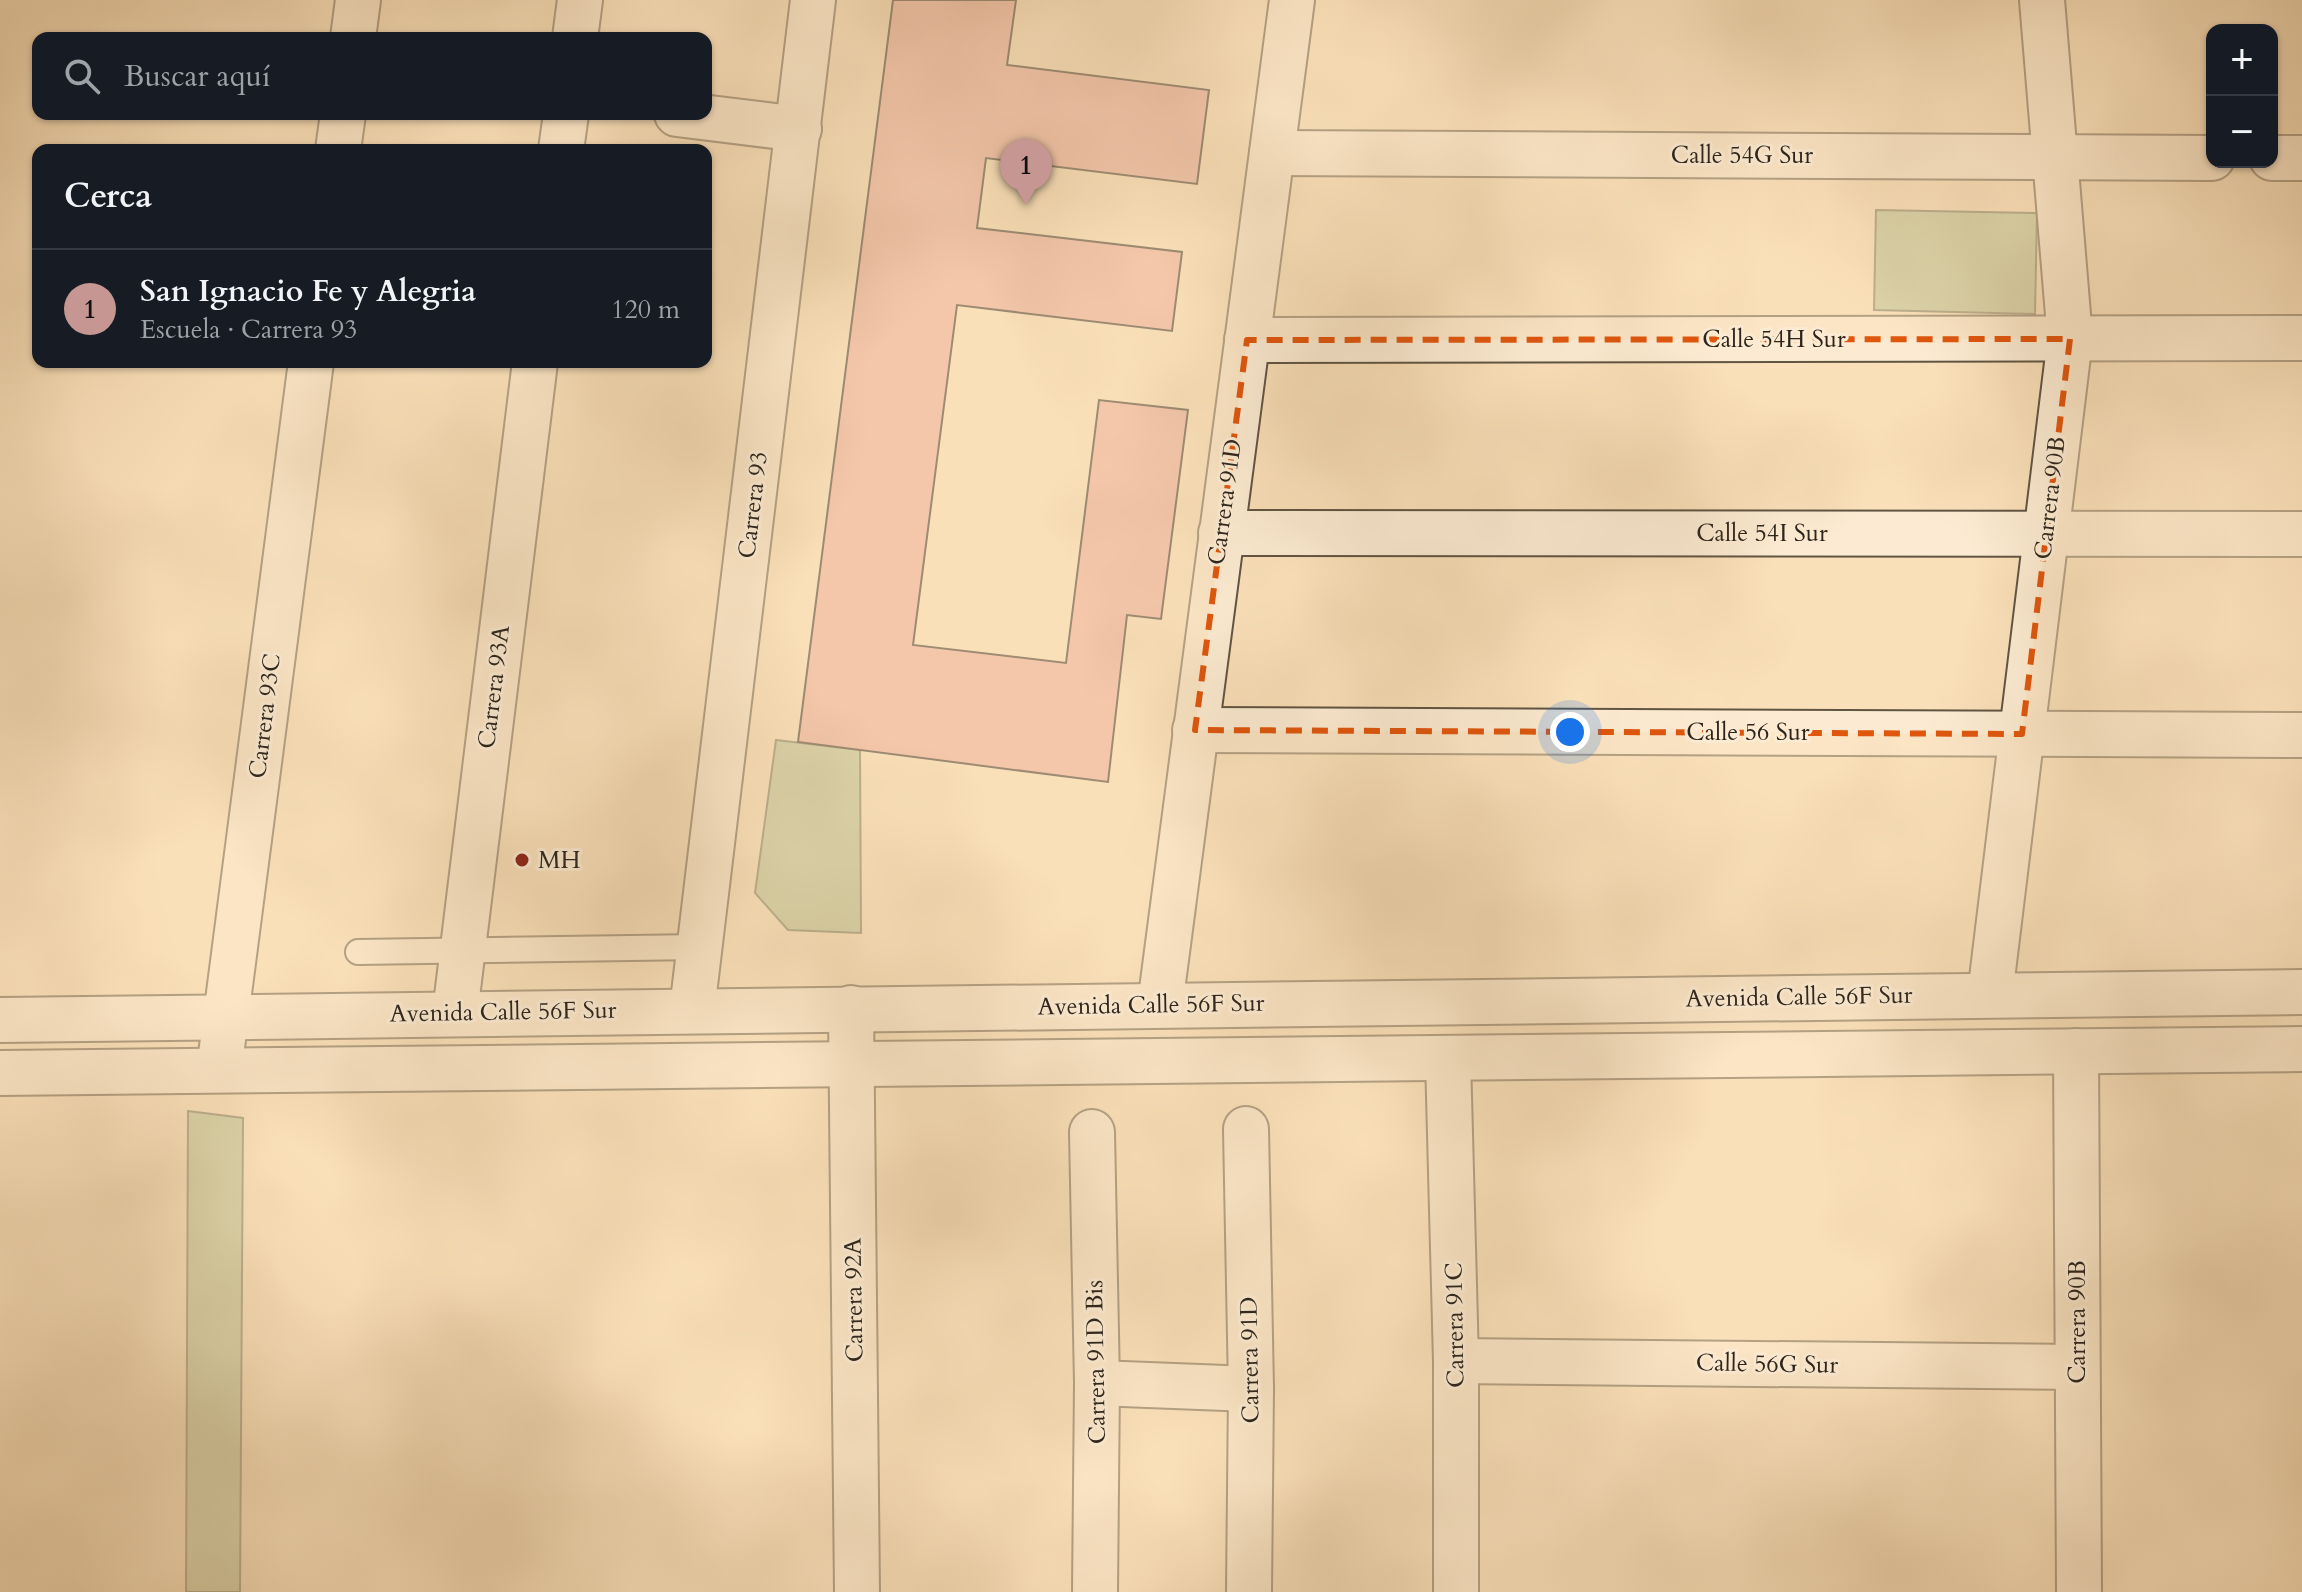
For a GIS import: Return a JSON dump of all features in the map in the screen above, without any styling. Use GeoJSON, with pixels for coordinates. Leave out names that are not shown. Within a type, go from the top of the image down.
{"type":"FeatureCollection","features":[{"type":"Feature","properties":{"kind":"street"},"geometry":{"type":"LineString","coordinates":[[354,32],[358,0]]}},
{"type":"Feature","properties":{"kind":"street"},"geometry":{"type":"LineString","coordinates":[[576,32],[580,0]]}},
{"type":"Feature","properties":{"kind":"street","name":"Carrera 93"},"geometry":{"type":"LineString","coordinates":[[692,1010],[813,0]]}},
{"type":"Feature","properties":{"kind":"street","name":"Carrera 91D"},"geometry":{"type":"LineString","coordinates":[[1160,1005],[1292,0]]}},
{"type":"Feature","properties":{"kind":"street","name":"Carrera 90B"},"geometry":{"type":"LineString","coordinates":[[1990,995],[2070,339],[2042,0]]}},
{"type":"Feature","properties":{"kind":"street"},"geometry":{"type":"LineString","coordinates":[[712,118],[799,129]]}},
{"type":"Feature","properties":{"kind":"street"},"geometry":{"type":"LineString","coordinates":[[339,144],[342,120]]}},
{"type":"Feature","properties":{"kind":"street"},"geometry":{"type":"LineString","coordinates":[[562,144],[565,120]]}},
{"type":"Feature","properties":{"kind":"street","name":"Calle 54G Sur"},"geometry":{"type":"LineString","coordinates":[[1272,153],[2206,158]]}},
{"type":"Feature","properties":{"kind":"street"},"geometry":{"type":"LineString","coordinates":[[2278,158],[2302,158]]}},
{"type":"Feature","properties":{"kind":"street","name":"Calle 54H Sur"},"geometry":{"type":"LineString","coordinates":[[1247,340],[2302,338]]}},
{"type":"Feature","properties":{"kind":"street","name":"Carrera 93C"},"geometry":{"type":"LineString","coordinates":[[219,1070],[310,368]]}},
{"type":"Feature","properties":{"kind":"street","name":"Carrera 93A"},"geometry":{"type":"LineString","coordinates":[[455,1013],[534,368]]}},
{"type":"Feature","properties":{"kind":"street","name":"Calle 54I Sur"},"geometry":{"type":"LineString","coordinates":[[1221,533],[2302,534]]}},
{"type":"Feature","properties":{"kind":"street","name":"Calle 56 Sur"},"geometry":{"type":"LineString","coordinates":[[1195,730],[2302,735]]}},
{"type":"Feature","properties":{"kind":"street","name":"Avenida Calle 56F Sur"},"geometry":{"type":"LineString","coordinates":[[0,1020],[2302,992]]}},
{"type":"Feature","properties":{"kind":"street","name":"Carrera 92A"},"geometry":{"type":"LineString","coordinates":[[851,1008],[857,1592]]}},
{"type":"Feature","properties":{"kind":"street"},"geometry":{"type":"LineString","coordinates":[[0,1073],[2302,1049]]}},
{"type":"Feature","properties":{"kind":"street","name":"Carrera 90B"},"geometry":{"type":"LineString","coordinates":[[2076,1051],[2079,1592]]}},
{"type":"Feature","properties":{"kind":"street","name":"Carrera 91C"},"geometry":{"type":"LineString","coordinates":[[1448,1058],[1456,1361],[1456,1592]]}},
{"type":"Feature","properties":{"kind":"street","name":"Carrera 91D"},"geometry":{"type":"LineString","coordinates":[[1246,1129],[1251,1389],[1249,1592]]}},
{"type":"Feature","properties":{"kind":"street","name":"Carrera 91D Bis"},"geometry":{"type":"LineString","coordinates":[[1092,1132],[1097,1383],[1095,1592]]}},
{"type":"Feature","properties":{"kind":"street","name":"Calle 56G Sur"},"geometry":{"type":"LineString","coordinates":[[1456,1361],[2077,1367]]}},
{"type":"Feature","properties":{"kind":"street"},"geometry":{"type":"LineString","coordinates":[[1097,1383],[1251,1389]]}},
{"type":"Feature","properties":{"kind":"lane"},"geometry":{"type":"LineString","coordinates":[[358,952],[700,947]]}},
{"type":"Feature","properties":{"kind":"highlighted area"},"geometry":{"type":"Polygon","coordinates":[[[2070,339],[2022,734],[1195,730],[1247,340],[2070,339]]]}},
{"type":"Feature","properties":{"kind":"green space"},"geometry":{"type":"Polygon","coordinates":[[[1876,210],[2037,213],[2035,314],[1874,310],[1876,210]]]}},
{"type":"Feature","properties":{"kind":"green space"},"geometry":{"type":"Polygon","coordinates":[[[776,740],[860,750],[861,933],[788,930],[755,893],[776,740]]]}},
{"type":"Feature","properties":{"kind":"green space"},"geometry":{"type":"Polygon","coordinates":[[[188,1111],[243,1118],[240,1592],[186,1592],[188,1111]]]}},
{"type":"Feature","properties":{"kind":"building"},"geometry":{"type":"Polygon","coordinates":[[[893,0],[1016,0],[1007,65],[1209,90],[1197,184],[986,158],[977,228],[1182,252],[1172,331],[957,305],[913,645],[1066,663],[1099,400],[1188,410],[1161,619],[1127,615],[1108,782],[798,742],[893,0]]]}},
{"type":"Feature","properties":{"kind":"place","name":"San Ignacio Fe y Alegria"},"geometry":{"type":"Point","coordinates":[1026,205]}},
{"type":"Feature","properties":{"kind":"place","name":"MH"},"geometry":{"type":"Point","coordinates":[522,860]}}]}
